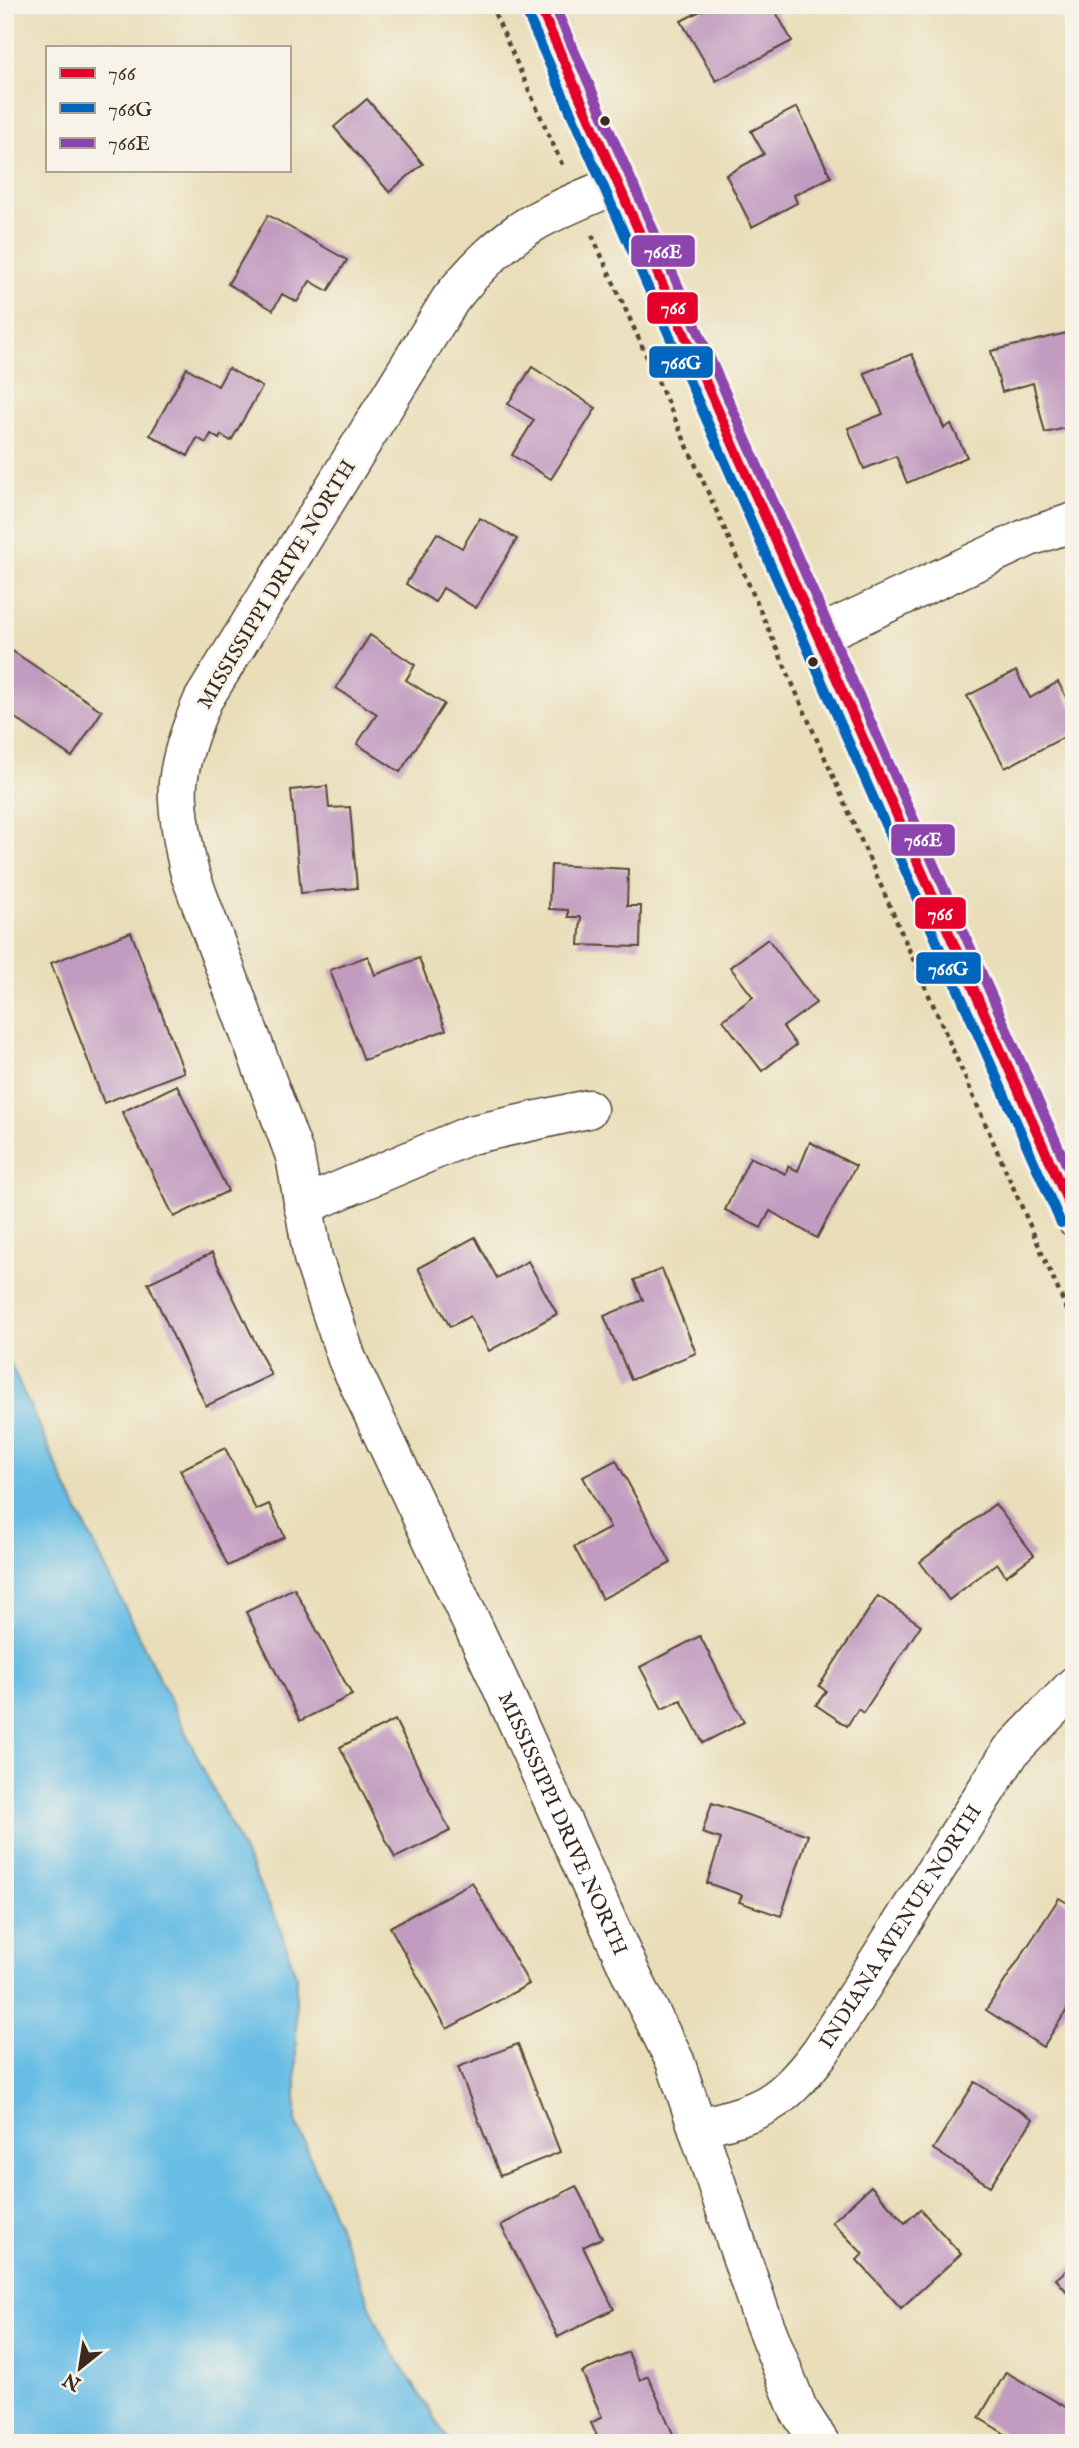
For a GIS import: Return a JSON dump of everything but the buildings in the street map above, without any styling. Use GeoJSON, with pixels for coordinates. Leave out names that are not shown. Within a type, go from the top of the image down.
{"type":"FeatureCollection","features":[{"type":"Feature","properties":{"kind":"street"},"geometry":{"type":"LineString","coordinates":[[539,5],[1074,1217]]}},
{"type":"Feature","properties":{"kind":"street","name":"MISSISSIPPI DRIVE NORTH"},"geometry":{"type":"LineString","coordinates":[[618,184],[537,220],[520,231],[469,275],[450,300],[211,688],[191,728],[178,784],[184,852],[295,1156],[313,1258],[347,1359],[499,1679],[632,1976],[675,2062],[761,2315],[798,2409],[820,2443]]}},
{"type":"Feature","properties":{"kind":"street"},"geometry":{"type":"LineString","coordinates":[[817,636],[1029,537],[1074,522]]}},
{"type":"Feature","properties":{"kind":"street"},"geometry":{"type":"LineString","coordinates":[[303,1206],[470,1135],[588,1109]]}},
{"type":"Feature","properties":{"kind":"street","name":"INDIANA AVENUE NORTH"},"geometry":{"type":"LineString","coordinates":[[699,2127],[755,2112],[772,2103],[799,2080],[821,2051],[1011,1751],[1074,1686]]}},
{"type":"Feature","properties":{"kind":"path"},"geometry":{"type":"LineString","coordinates":[[491,5],[569,180]]}},
{"type":"Feature","properties":{"kind":"path"},"geometry":{"type":"LineString","coordinates":[[589,229],[730,542],[1074,1326]]}},
{"type":"Feature","properties":{"kind":"water"},"geometry":{"type":"Polygon","coordinates":[[[5,1352],[66,1486],[280,1927],[296,1976],[296,2121],[382,2335],[450,2443],[5,2443],[5,1352]]]}},
{"type":"Feature","properties":{"kind":"transit line","name":"766"},"geometry":{"type":"LineString","coordinates":[[539,5],[1074,1216]]}},
{"type":"Feature","properties":{"kind":"transit line","name":"766E"},"geometry":{"type":"LineString","coordinates":[[554,5],[1074,1182]]}},
{"type":"Feature","properties":{"kind":"transit line","name":"766G"},"geometry":{"type":"LineString","coordinates":[[526,11],[1061,1223]]}}]}
